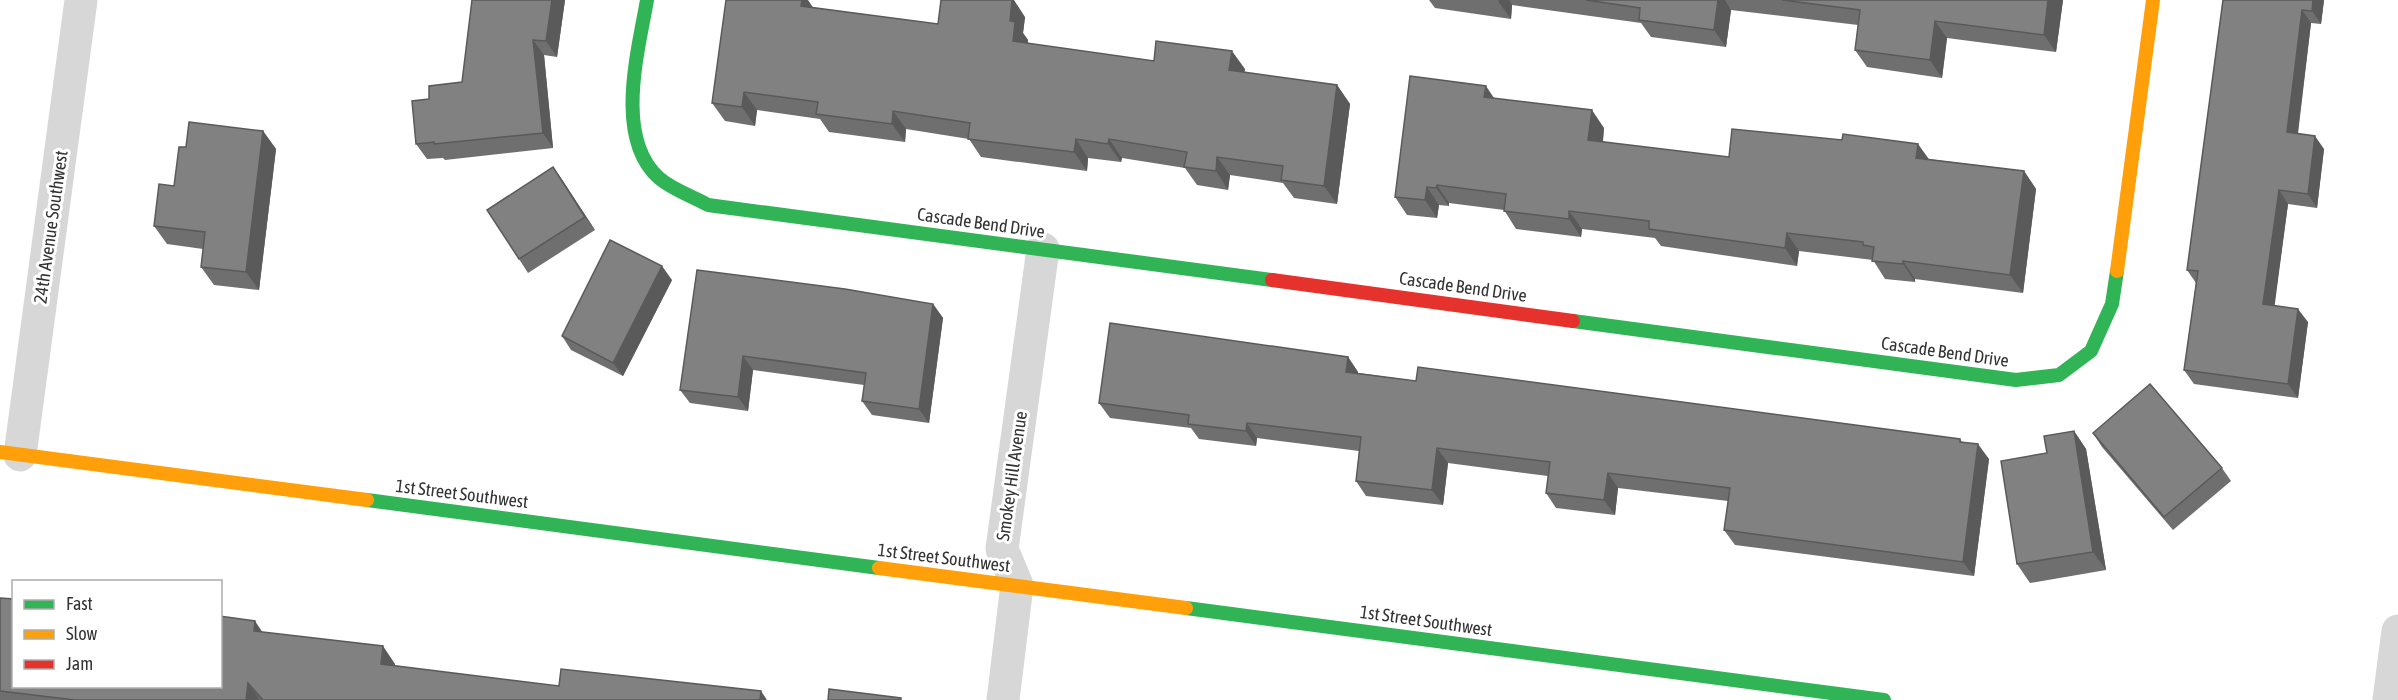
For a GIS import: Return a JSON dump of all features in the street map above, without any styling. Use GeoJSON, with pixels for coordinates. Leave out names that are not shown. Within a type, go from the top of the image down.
{"type":"FeatureCollection","features":[{"type":"Feature","properties":{"kind":"street","name":"24th Avenue Southwest"},"geometry":{"type":"LineString","coordinates":[[10,453],[81,0]]}},
{"type":"Feature","properties":{"kind":"street","name":"Cascade Bend Drive"},"geometry":{"type":"LineString","coordinates":[[647,0],[632,108],[636,147],[657,177],[708,205],[2016,380],[2059,375],[2091,351],[2112,304],[2153,0]]}},
{"type":"Feature","properties":{"kind":"street","name":"Smokey Hill Avenue"},"geometry":{"type":"LineString","coordinates":[[1003,700],[1017,585],[1002,549],[1043,249]]}},
{"type":"Feature","properties":{"kind":"street","name":"1st Street Southwest"},"geometry":{"type":"LineString","coordinates":[[10,453],[1884,700]]}},
{"type":"Feature","properties":{"kind":"street"},"geometry":{"type":"LineString","coordinates":[[2389,700],[2398,631]]}},
{"type":"Feature","properties":{"kind":"building"},"geometry":{"type":"Polygon","coordinates":[[[472,0],[552,0],[546,41],[533,40],[543,133],[416,144],[412,101],[429,99],[429,86],[462,82],[472,0]]]}},
{"type":"Feature","properties":{"kind":"building"},"geometry":{"type":"Polygon","coordinates":[[[726,0],[802,0],[801,6],[938,24],[941,0],[1012,0],[1010,21],[1015,22],[1013,41],[1154,61],[1156,41],[1232,51],[1229,70],[1337,85],[1324,186],[1281,180],[1283,166],[1217,157],[1216,171],[1184,167],[1187,152],[1109,139],[1108,144],[1076,139],[1074,152],[968,139],[970,123],[893,111],[892,124],[816,114],[818,102],[744,92],[742,107],[712,103],[726,0]]]}},
{"type":"Feature","properties":{"kind":"building"},"geometry":{"type":"Polygon","coordinates":[[[1586,0],[1718,0],[1714,30],[1639,20],[1640,8],[1586,0]]]}},
{"type":"Feature","properties":{"kind":"building"},"geometry":{"type":"Polygon","coordinates":[[[1782,0],[2048,0],[2044,35],[1935,21],[1930,60],[1855,50],[1860,10],[1782,0]]]}},
{"type":"Feature","properties":{"kind":"building"},"geometry":{"type":"Polygon","coordinates":[[[2223,0],[2313,0],[2312,11],[2302,10],[2287,132],[2315,136],[2308,194],[2279,190],[2263,304],[2298,309],[2288,384],[2184,370],[2198,271],[2187,270],[2223,0]]]}},
{"type":"Feature","properties":{"kind":"building"},"geometry":{"type":"Polygon","coordinates":[[[1410,76],[1486,86],[1484,97],[1592,110],[1588,140],[1729,157],[1732,129],[1842,140],[1843,134],[1918,144],[1916,158],[2024,171],[2010,275],[1903,261],[1903,264],[1872,261],[1874,247],[1863,245],[1863,242],[1787,233],[1785,248],[1649,229],[1649,221],[1569,211],[1569,219],[1504,211],[1506,194],[1437,185],[1436,188],[1427,187],[1425,200],[1395,197],[1410,76]]]}},
{"type":"Feature","properties":{"kind":"building"},"geometry":{"type":"Polygon","coordinates":[[[189,122],[263,131],[246,272],[201,267],[205,232],[154,226],[159,184],[174,186],[179,147],[186,147],[189,122]]]}},
{"type":"Feature","properties":{"kind":"building"},"geometry":{"type":"Polygon","coordinates":[[[553,167],[585,217],[519,259],[487,210],[553,167]]]}},
{"type":"Feature","properties":{"kind":"building"},"geometry":{"type":"Polygon","coordinates":[[[610,240],[662,266],[613,363],[562,336],[610,240]]]}},
{"type":"Feature","properties":{"kind":"building"},"geometry":{"type":"Polygon","coordinates":[[[697,270],[845,289],[933,304],[919,409],[862,401],[866,373],[743,356],[738,397],[680,390],[697,270]]]}},
{"type":"Feature","properties":{"kind":"building"},"geometry":{"type":"Polygon","coordinates":[[[1110,323],[1348,357],[1346,372],[1416,381],[1418,367],[1960,439],[1960,442],[1978,444],[1963,562],[1724,530],[1730,488],[1608,473],[1604,500],[1546,493],[1550,462],[1437,448],[1432,490],[1356,481],[1361,437],[1247,423],[1246,431],[1188,424],[1189,415],[1099,403],[1110,323]]]}},
{"type":"Feature","properties":{"kind":"building"},"geometry":{"type":"Polygon","coordinates":[[[2150,384],[2222,468],[2164,517],[2093,433],[2150,384]]]}},
{"type":"Feature","properties":{"kind":"building"},"geometry":{"type":"Polygon","coordinates":[[[2074,431],[2093,552],[2017,564],[2001,461],[2047,453],[2044,436],[2074,431]]]}},
{"type":"Feature","properties":{"kind":"building"},"geometry":{"type":"Polygon","coordinates":[[[0,598],[12,599],[12,688],[222,688],[222,616],[255,621],[254,631],[383,646],[381,664],[559,686],[561,669],[761,691],[760,700],[263,700],[248,683],[246,700],[75,700],[0,691],[0,598]]]}},
{"type":"Feature","properties":{"kind":"building"},"geometry":{"type":"Polygon","coordinates":[[[829,689],[901,698],[901,700],[828,700],[829,689]]]}},
{"type":"Feature","properties":{"kind":"traffic: fast"},"geometry":{"type":"LineString","coordinates":[[647,0],[633,94],[633,118],[637,141],[645,161],[659,178],[708,205],[1272,280]]}},
{"type":"Feature","properties":{"kind":"traffic: fast"},"geometry":{"type":"LineString","coordinates":[[1573,321],[2016,380],[2059,375],[2091,351],[2112,304],[2117,271]]}},
{"type":"Feature","properties":{"kind":"traffic: fast"},"geometry":{"type":"LineString","coordinates":[[367,500],[879,568]]}},
{"type":"Feature","properties":{"kind":"traffic: fast"},"geometry":{"type":"LineString","coordinates":[[1186,608],[1884,700]]}},
{"type":"Feature","properties":{"kind":"traffic: slow"},"geometry":{"type":"LineString","coordinates":[[2117,271],[2153,0]]}},
{"type":"Feature","properties":{"kind":"traffic: slow"},"geometry":{"type":"LineString","coordinates":[[0,452],[367,500]]}},
{"type":"Feature","properties":{"kind":"traffic: slow"},"geometry":{"type":"LineString","coordinates":[[879,568],[1186,608]]}},
{"type":"Feature","properties":{"kind":"traffic: jam"},"geometry":{"type":"LineString","coordinates":[[1272,280],[1573,321]]}}]}
